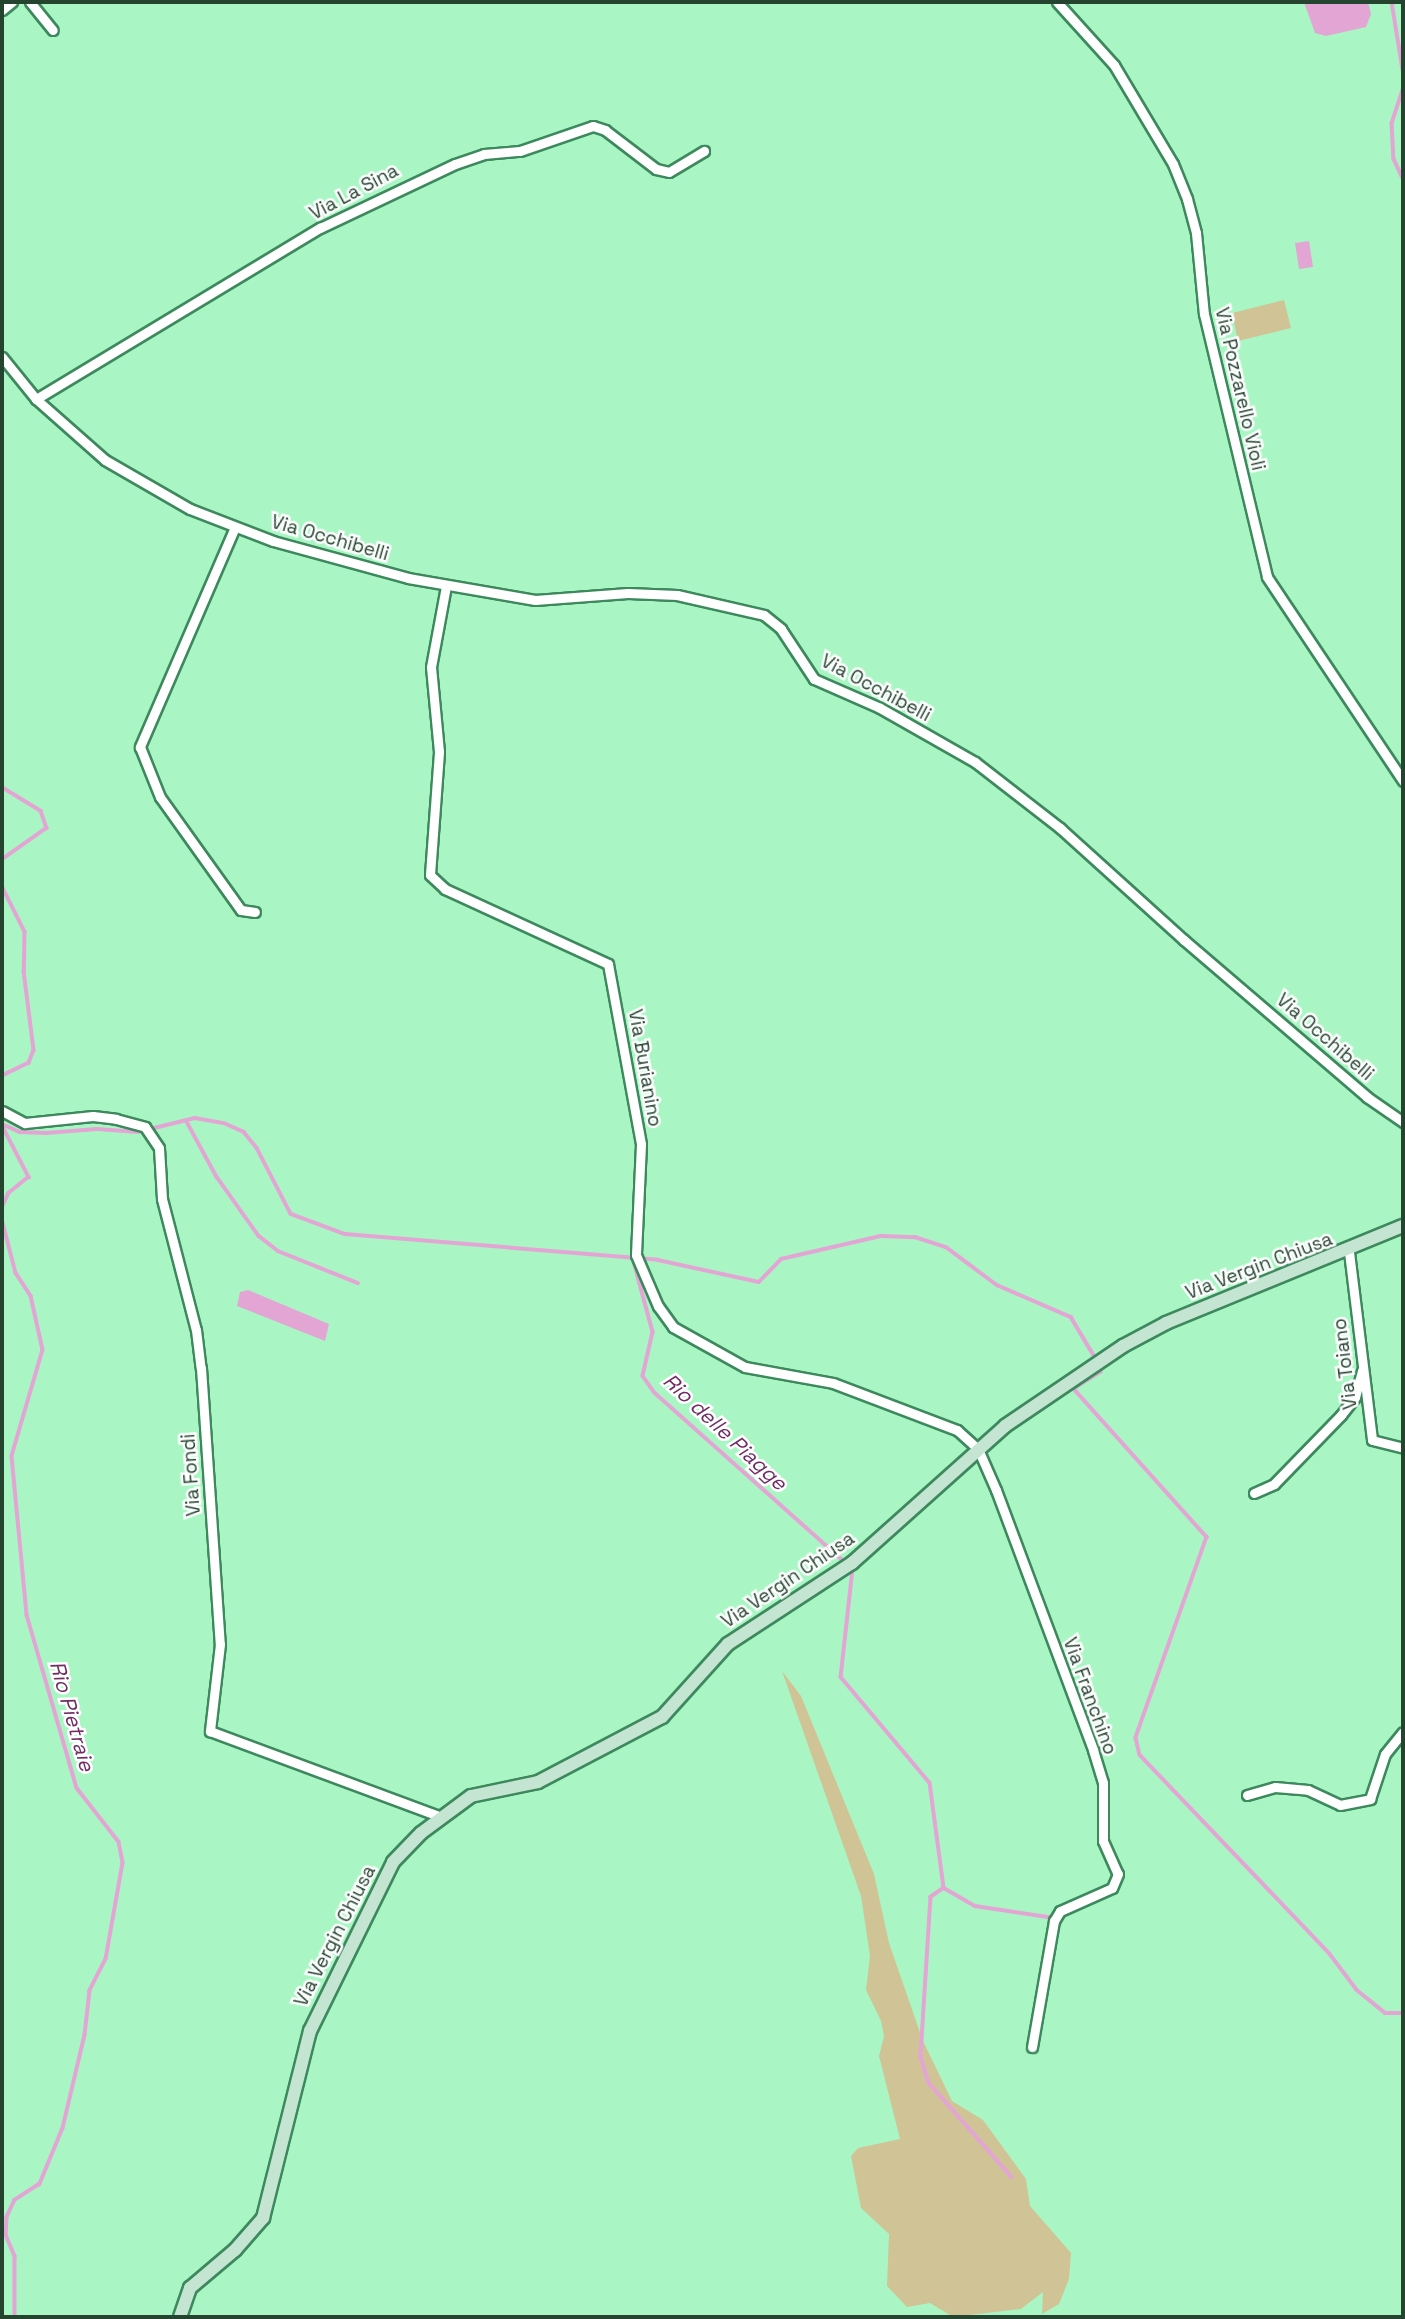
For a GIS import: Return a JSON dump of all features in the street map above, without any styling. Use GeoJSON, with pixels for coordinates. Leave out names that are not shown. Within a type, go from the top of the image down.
{"type":"FeatureCollection","features":[{"type":"Feature","properties":{"kind":"street"},"geometry":{"type":"LineString","coordinates":[[2,10],[12,2]]}},
{"type":"Feature","properties":{"kind":"street"},"geometry":{"type":"LineString","coordinates":[[30,2],[53,30]]}},
{"type":"Feature","properties":{"kind":"street","name":"Via Pozzarello Violi"},"geometry":{"type":"LineString","coordinates":[[1057,2],[1114,65],[1173,164],[1187,199],[1196,233],[1203,314],[1267,577],[1403,781]]}},
{"type":"Feature","properties":{"kind":"street","name":"Via La Sina"},"geometry":{"type":"LineString","coordinates":[[36,399],[320,229],[455,164],[484,154],[520,151],[593,126],[605,130],[656,169],[669,172],[704,151]]}},
{"type":"Feature","properties":{"kind":"street","name":"Via Occhibelli"},"geometry":{"type":"LineString","coordinates":[[2,357],[36,399],[75,438],[146,488],[235,527],[446,586],[535,600],[628,593],[677,595],[764,615],[782,629],[814,679],[880,708],[985,770],[1059,828],[1367,1097],[1403,1122]]}},
{"type":"Feature","properties":{"kind":"street"},"geometry":{"type":"LineString","coordinates":[[235,527],[140,747],[160,797],[241,910],[256,912]]}},
{"type":"Feature","properties":{"kind":"street","name":"Via Burianino"},"geometry":{"type":"LineString","coordinates":[[446,586],[431,667],[439,752],[430,875],[444,889],[608,964],[641,1143],[636,1255],[658,1306],[673,1327],[745,1367],[832,1383],[957,1430],[978,1449]]}},
{"type":"Feature","properties":{"kind":"street","name":"Via Fondi"},"geometry":{"type":"LineString","coordinates":[[2,1111],[25,1123],[93,1116],[116,1119],[145,1127],[159,1148],[162,1199],[197,1330],[201,1368],[220,1644],[210,1731],[441,1816]]}},
{"type":"Feature","properties":{"kind":"street","name":"Via Vergin Chiusa"},"geometry":{"type":"LineString","coordinates":[[180,2317],[190,2288],[236,2250],[263,2218],[275,2158],[319,2010],[393,1862],[441,1816],[456,1804],[489,1789],[554,1775],[662,1717],[728,1644],[852,1563],[978,1449],[1034,1404],[1144,1333],[1349,1252],[1403,1226]]}},
{"type":"Feature","properties":{"kind":"street","name":"Via Toiano"},"geometry":{"type":"LineString","coordinates":[[1349,1252],[1372,1440],[1403,1448]]}},
{"type":"Feature","properties":{"kind":"street"},"geometry":{"type":"LineString","coordinates":[[1254,1493],[1274,1485],[1341,1415],[1355,1397],[1363,1364]]}},
{"type":"Feature","properties":{"kind":"street","name":"Via Franchino"},"geometry":{"type":"LineString","coordinates":[[978,1449],[1093,1749],[1103,1783],[1103,1841],[1118,1874],[1112,1888],[1060,1911],[1053,1925],[1032,2047]]}},
{"type":"Feature","properties":{"kind":"street"},"geometry":{"type":"LineString","coordinates":[[1247,1796],[1275,1787],[1308,1790],[1340,1805],[1370,1799],[1385,1754],[1403,1732]]}},
{"type":"Feature","properties":{"kind":"shaded area"},"geometry":{"type":"Polygon","coordinates":[[[1304,2],[1368,2],[1371,14],[1366,27],[1326,36],[1315,33],[1304,2]]]}},
{"type":"Feature","properties":{"kind":"shaded area"},"geometry":{"type":"Polygon","coordinates":[[[1309,241],[1313,267],[1299,269],[1295,243],[1309,241]]]}},
{"type":"Feature","properties":{"kind":"shaded area"},"geometry":{"type":"Polygon","coordinates":[[[1284,300],[1291,328],[1238,341],[1232,313],[1284,300]]]}},
{"type":"Feature","properties":{"kind":"shaded area"},"geometry":{"type":"Polygon","coordinates":[[[248,1290],[329,1324],[325,1341],[237,1306],[240,1292],[248,1290]]]}},
{"type":"Feature","properties":{"kind":"shaded area"},"geometry":{"type":"Polygon","coordinates":[[[782,1671],[801,1696],[874,1874],[889,1943],[923,2041],[952,2101],[983,2120],[1026,2179],[1030,2206],[1071,2253],[1069,2279],[1059,2304],[1042,2314],[1043,2292],[1021,2309],[953,2317],[930,2303],[907,2307],[887,2286],[889,2234],[861,2208],[851,2156],[858,2148],[900,2139],[879,2056],[884,2036],[881,2021],[866,1990],[870,1956],[861,1896],[782,1671]]]}},
{"type":"Feature","properties":{"kind":"waterway"},"geometry":{"type":"LineString","coordinates":[[1392,2],[1403,70]]}},
{"type":"Feature","properties":{"kind":"waterway"},"geometry":{"type":"LineString","coordinates":[[1403,90],[1392,123],[1394,159],[1403,178]]}},
{"type":"Feature","properties":{"kind":"waterway","name":"Rio Pietraie"},"geometry":{"type":"LineString","coordinates":[[2,787],[41,811],[47,828],[2,860]]}},
{"type":"Feature","properties":{"kind":"waterway","name":"Rio Pietraie"},"geometry":{"type":"LineString","coordinates":[[2,886],[25,932],[24,971],[34,1050],[29,1063],[2,1076]]}},
{"type":"Feature","properties":{"kind":"waterway","name":"Rio delle Piagge"},"geometry":{"type":"LineString","coordinates":[[2,1124],[20,1132],[46,1133],[97,1129],[138,1132],[195,1118],[224,1123],[244,1132],[257,1148],[291,1214],[345,1234],[658,1260],[759,1282],[781,1259],[881,1236],[915,1237],[946,1247],[997,1285],[1071,1317],[1096,1359]]}},
{"type":"Feature","properties":{"kind":"waterway"},"geometry":{"type":"LineString","coordinates":[[186,1120],[217,1177],[259,1236],[278,1251],[358,1283]]}},
{"type":"Feature","properties":{"kind":"waterway","name":"Rio Pietraie"},"geometry":{"type":"LineString","coordinates":[[2,1125],[29,1177],[9,1193],[2,1208]]}},
{"type":"Feature","properties":{"kind":"waterway","name":"Rio Pietraie"},"geometry":{"type":"LineString","coordinates":[[2,1219],[16,1273],[31,1296],[43,1350],[12,1456],[27,1615],[77,1788],[119,1842],[123,1863],[106,1959],[90,1991],[85,2035],[63,2128],[40,2184],[15,2200],[7,2217],[6,2235],[15,2256],[15,2317]]}},
{"type":"Feature","properties":{"kind":"waterway","name":"Rio delle Piagge"},"geometry":{"type":"LineString","coordinates":[[633,1258],[653,1332],[643,1376],[654,1392],[853,1569],[841,1677],[930,1783],[944,1888]]}},
{"type":"Feature","properties":{"kind":"waterway"},"geometry":{"type":"LineString","coordinates":[[1099,1367],[1101,1372],[1074,1389],[1207,1537],[1136,1738],[1140,1755],[1330,1954],[1357,1990],[1385,2013],[1403,2013]]}},
{"type":"Feature","properties":{"kind":"waterway","name":"Rio delle Piagge"},"geometry":{"type":"LineString","coordinates":[[944,1888],[931,1897],[921,2057],[929,2083],[1012,2177]]}},
{"type":"Feature","properties":{"kind":"waterway"},"geometry":{"type":"LineString","coordinates":[[944,1888],[975,1906],[1049,1917]]}}]}
